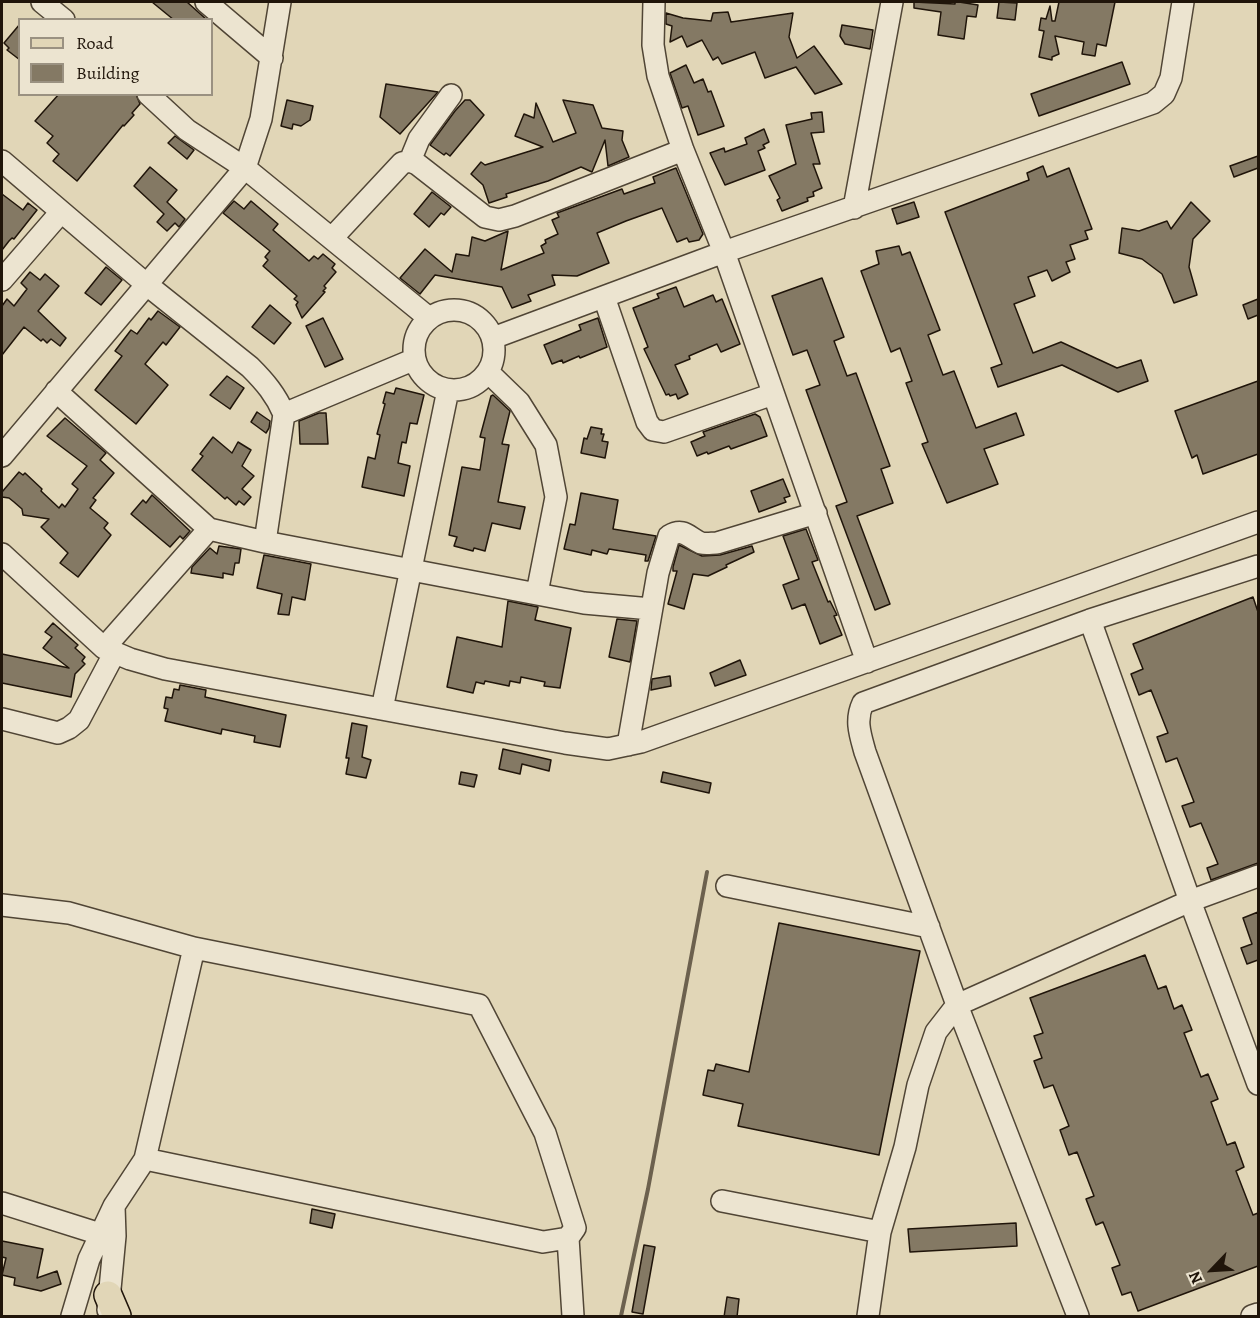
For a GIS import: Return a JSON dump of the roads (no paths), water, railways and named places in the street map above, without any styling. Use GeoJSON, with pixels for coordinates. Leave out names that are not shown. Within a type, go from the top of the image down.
{"type":"FeatureCollection","features":[{"type":"Feature","properties":{"kind":"street"},"geometry":{"type":"LineString","coordinates":[[42,2],[63,12]]}},
{"type":"Feature","properties":{"kind":"street"},"geometry":{"type":"LineString","coordinates":[[206,2],[272,58]]}},
{"type":"Feature","properties":{"kind":"street"},"geometry":{"type":"LineString","coordinates":[[2,456],[245,168],[261,119],[280,2]]}},
{"type":"Feature","properties":{"kind":"street"},"geometry":{"type":"LineString","coordinates":[[654,2],[653,45],[658,76],[683,150],[724,252],[867,662]]}},
{"type":"Feature","properties":{"kind":"street"},"geometry":{"type":"LineString","coordinates":[[854,208],[892,2]]}},
{"type":"Feature","properties":{"kind":"street"},"geometry":{"type":"LineString","coordinates":[[493,338],[724,252],[1153,103],[1164,94],[1171,78],[1183,2]]}},
{"type":"Feature","properties":{"kind":"street"},"geometry":{"type":"LineString","coordinates":[[410,161],[419,139],[452,95]]}},
{"type":"Feature","properties":{"kind":"street"},"geometry":{"type":"LineString","coordinates":[[150,96],[187,130],[245,168],[429,318]]}},
{"type":"Feature","properties":{"kind":"street"},"geometry":{"type":"LineString","coordinates":[[332,238],[402,163],[410,161],[417,164],[485,217],[499,220],[515,216],[683,150]]}},
{"type":"Feature","properties":{"kind":"street"},"geometry":{"type":"LineString","coordinates":[[2,161],[146,284],[250,367],[279,401],[284,414],[265,542]]}},
{"type":"Feature","properties":{"kind":"street"},"geometry":{"type":"LineString","coordinates":[[2,280],[61,212]]}},
{"type":"Feature","properties":{"kind":"street"},"geometry":{"type":"LineString","coordinates":[[604,297],[646,422],[654,430],[664,432],[773,394]]}},
{"type":"Feature","properties":{"kind":"street"},"geometry":{"type":"LineString","coordinates":[[461,310],[471,313],[481,319],[493,338],[495,350],[488,372],[481,381],[460,390],[448,390],[427,380],[419,370],[415,359],[416,336],[421,326],[439,312],[461,310]]}},
{"type":"Feature","properties":{"kind":"street"},"geometry":{"type":"LineString","coordinates":[[284,414],[415,359]]}},
{"type":"Feature","properties":{"kind":"street"},"geometry":{"type":"LineString","coordinates":[[488,372],[519,402],[546,445],[556,497],[537,593]]}},
{"type":"Feature","properties":{"kind":"street"},"geometry":{"type":"LineString","coordinates":[[382,710],[448,390]]}},
{"type":"Feature","properties":{"kind":"street"},"geometry":{"type":"LineString","coordinates":[[56,391],[209,529],[265,542],[584,603],[651,609]]}},
{"type":"Feature","properties":{"kind":"street"},"geometry":{"type":"LineString","coordinates":[[628,745],[658,573],[669,536],[672,533],[688,534],[702,543],[717,543],[816,513]]}},
{"type":"Feature","properties":{"kind":"street"},"geometry":{"type":"LineString","coordinates":[[2,555],[110,650],[165,669],[608,749],[641,742],[1258,522]]}},
{"type":"Feature","properties":{"kind":"street"},"geometry":{"type":"LineString","coordinates":[[2,719],[58,733],[79,720],[110,650],[209,529]]}},
{"type":"Feature","properties":{"kind":"street"},"geometry":{"type":"LineString","coordinates":[[1078,1317],[957,1005],[865,752],[858,723],[859,712],[863,703],[1090,620],[1258,566]]}},
{"type":"Feature","properties":{"kind":"street"},"geometry":{"type":"LineString","coordinates":[[1090,620],[1258,1084]]}},
{"type":"Feature","properties":{"kind":"street"},"geometry":{"type":"LineString","coordinates":[[868,1317],[880,1232],[904,1147],[918,1085],[936,1032],[957,1005],[1190,901],[1258,876]]}},
{"type":"Feature","properties":{"kind":"street"},"geometry":{"type":"LineString","coordinates":[[727,886],[929,927]]}},
{"type":"Feature","properties":{"kind":"street"},"geometry":{"type":"LineString","coordinates":[[2,905],[69,913],[194,948],[479,1005],[545,1132],[575,1228],[568,1238],[573,1317]]}},
{"type":"Feature","properties":{"kind":"street"},"geometry":{"type":"LineString","coordinates":[[72,1317],[89,1259],[100,1234],[114,1206],[145,1159],[194,948]]}},
{"type":"Feature","properties":{"kind":"street"},"geometry":{"type":"LineString","coordinates":[[145,1159],[543,1242],[568,1238]]}},
{"type":"Feature","properties":{"kind":"street"},"geometry":{"type":"LineString","coordinates":[[722,1201],[880,1232]]}},
{"type":"Feature","properties":{"kind":"street"},"geometry":{"type":"LineString","coordinates":[[2,1203],[100,1234]]}},
{"type":"Feature","properties":{"kind":"street"},"geometry":{"type":"LineString","coordinates":[[111,1309],[115,1236],[114,1206]]}},
{"type":"Feature","properties":{"kind":"street"},"geometry":{"type":"LineString","coordinates":[[1252,1317],[1258,1314]]}},
{"type":"Feature","properties":{"kind":"waterway"},"geometry":{"type":"LineString","coordinates":[[621,1316],[648,1189],[707,872]]}}]}
